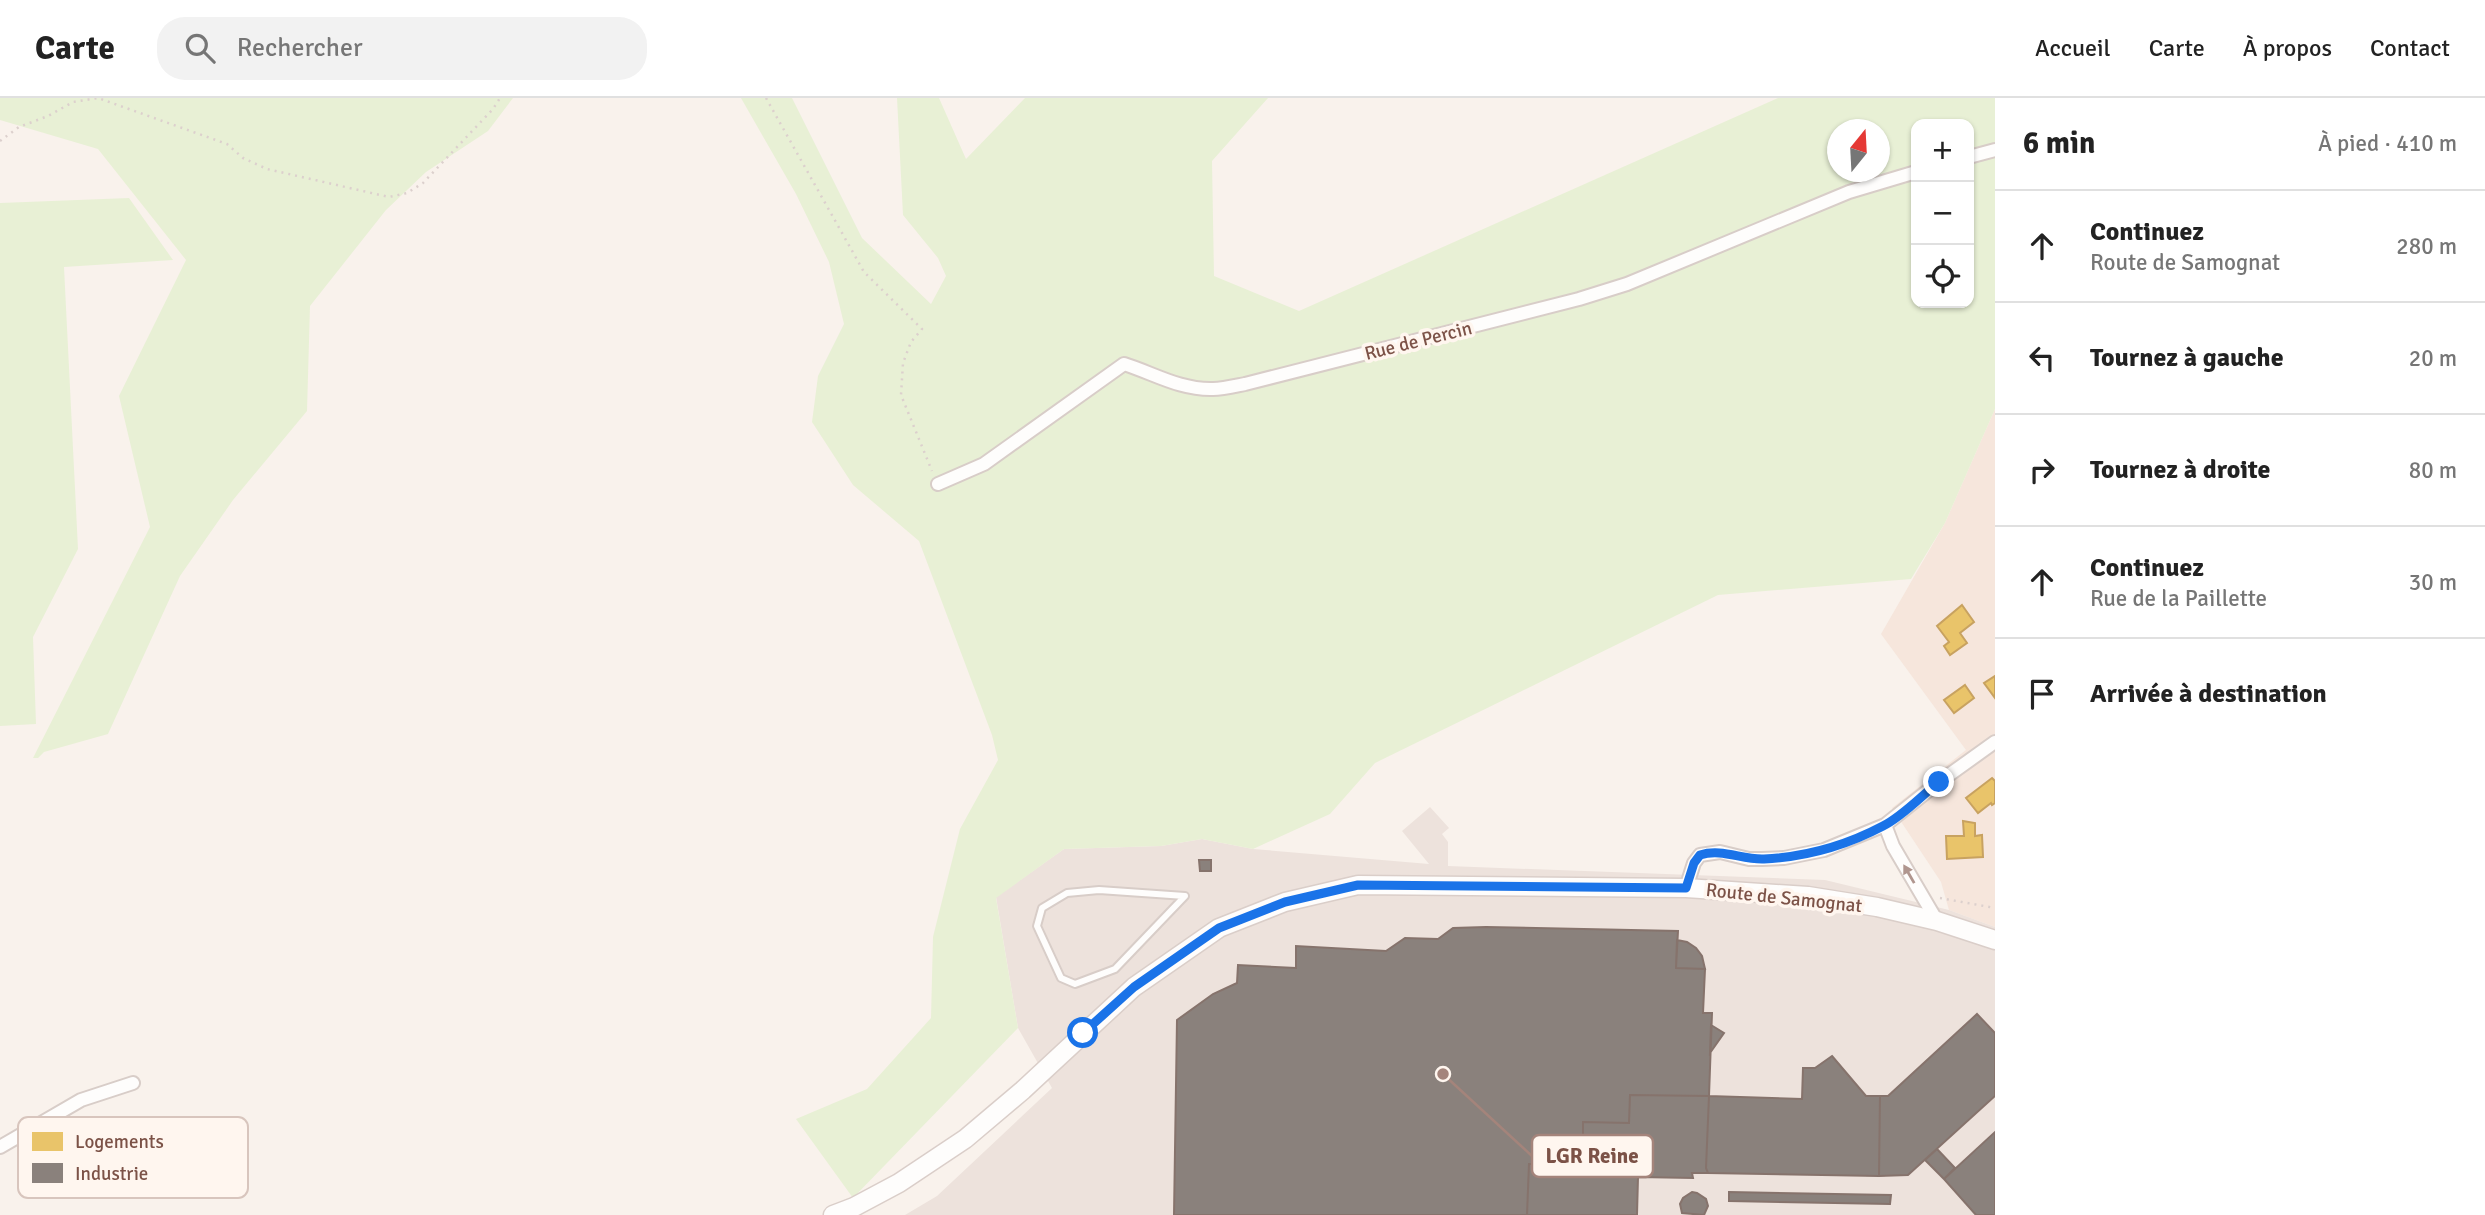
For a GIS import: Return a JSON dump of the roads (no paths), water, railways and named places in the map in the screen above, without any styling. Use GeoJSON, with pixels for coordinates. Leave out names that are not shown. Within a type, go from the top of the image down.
{"type":"FeatureCollection","features":[{"type":"Feature","properties":{"kind":"main road","name":"Route de Samognat"},"geometry":{"type":"LineString","coordinates":[[833,1215],[854,1208],[899,1183],[965,1139],[1023,1090],[1134,987],[1219,928],[1285,902],[1358,885],[1686,888],[1808,896],[1877,907],[1937,921],[1995,940]]}},
{"type":"Feature","properties":{"kind":"street"},"geometry":{"type":"LineString","coordinates":[[1974,156],[1995,150]]}},
{"type":"Feature","properties":{"kind":"street","name":"Rue de Percin"},"geometry":{"type":"LineString","coordinates":[[938,484],[984,464],[1124,364],[1168,382],[1191,388],[1213,390],[1245,384],[1579,299],[1627,284],[1849,192],[1911,173]]}},
{"type":"Feature","properties":{"kind":"street"},"geometry":{"type":"LineString","coordinates":[[1686,888],[1694,863],[1700,855],[1720,852],[1749,859],[1784,858],[1824,850],[1885,825],[1995,741]]}},
{"type":"Feature","properties":{"kind":"street"},"geometry":{"type":"LineString","coordinates":[[1885,825],[1893,846],[1937,921]]}},
{"type":"Feature","properties":{"kind":"street"},"geometry":{"type":"LineString","coordinates":[[53,1117],[81,1101],[133,1083]]}},
{"type":"Feature","properties":{"kind":"street"},"geometry":{"type":"LineString","coordinates":[[0,1147],[18,1137]]}},
{"type":"Feature","properties":{"kind":"lane"},"geometry":{"type":"LineString","coordinates":[[1099,890],[1185,896],[1115,969],[1075,984],[1061,978],[1037,926],[1042,908],[1067,893],[1099,890]]}},
{"type":"Feature","properties":{"kind":"place","name":"LGR Reine"},"geometry":{"type":"Point","coordinates":[1443,1074]}}]}
